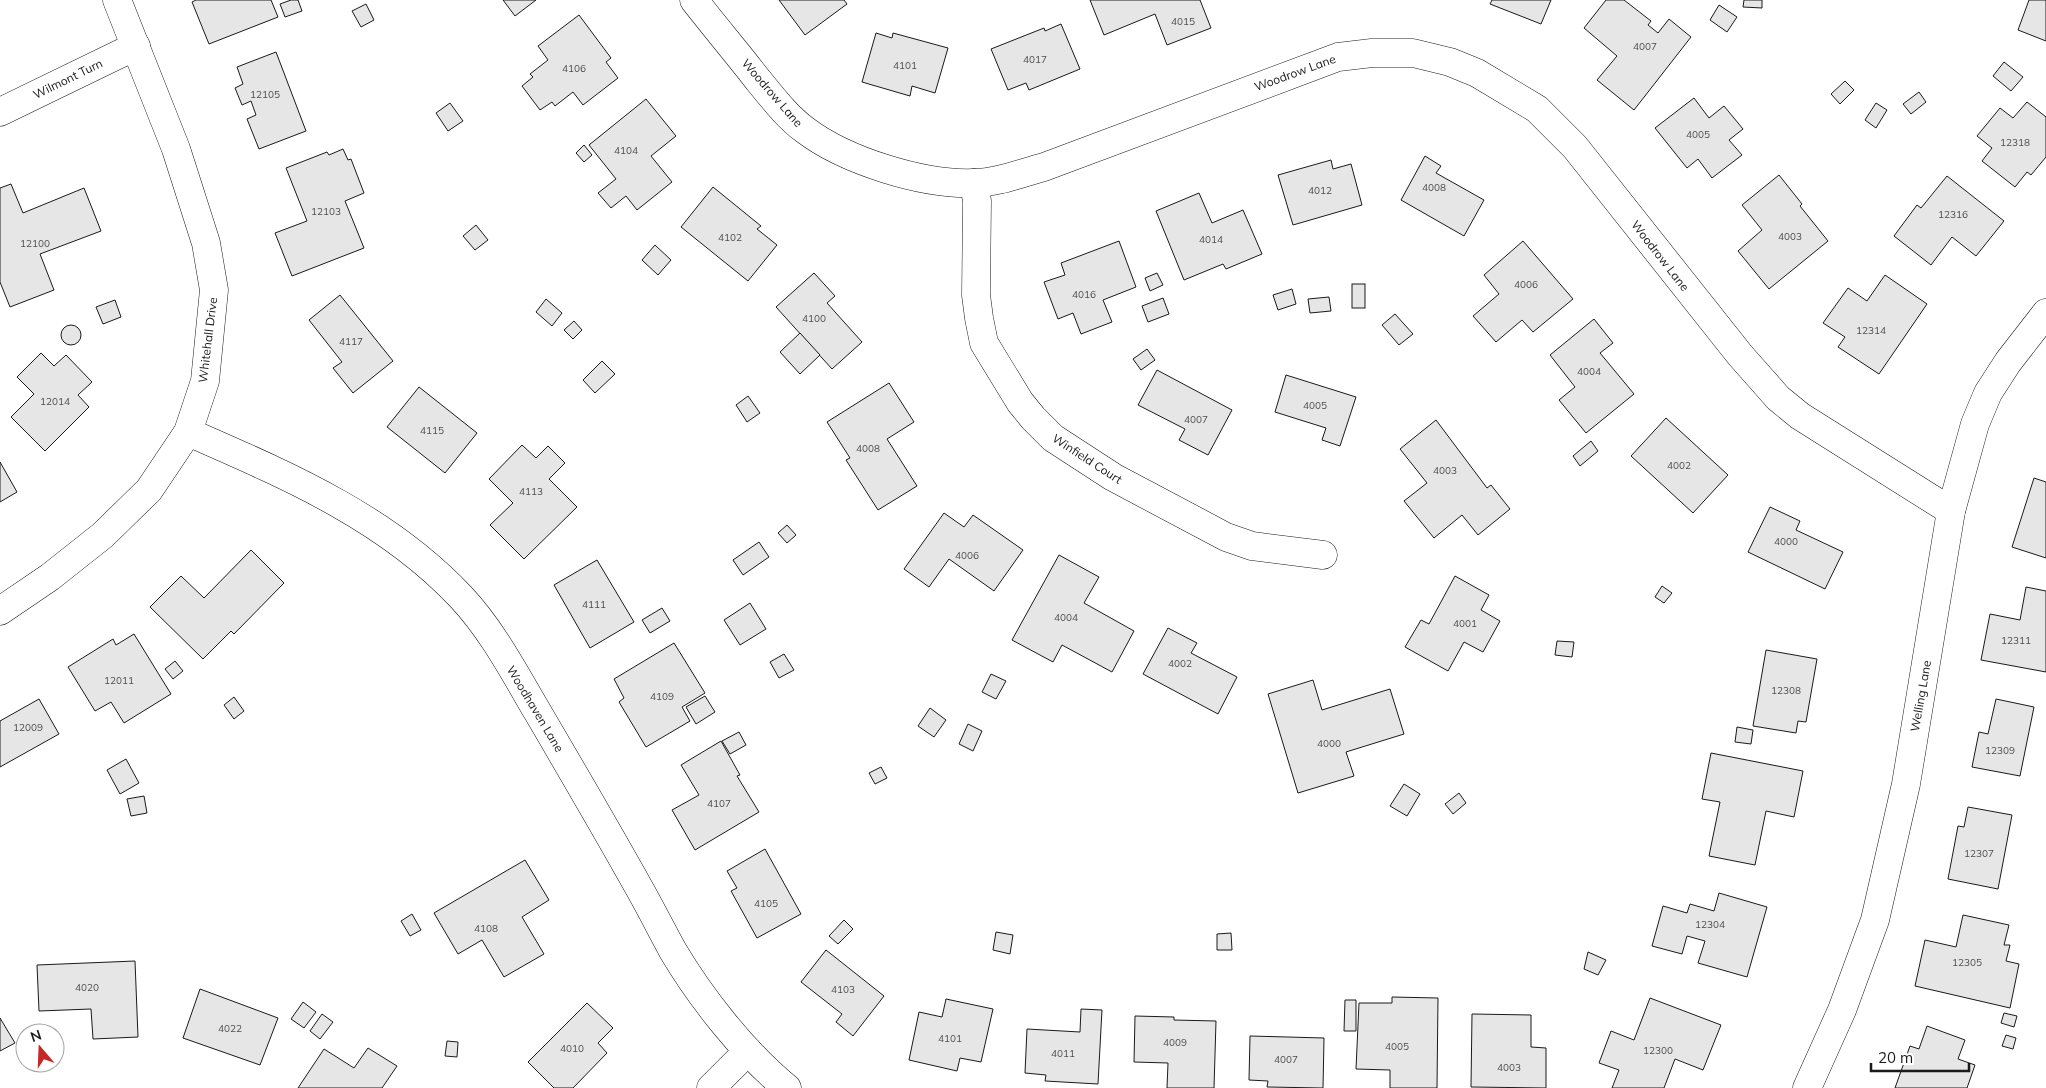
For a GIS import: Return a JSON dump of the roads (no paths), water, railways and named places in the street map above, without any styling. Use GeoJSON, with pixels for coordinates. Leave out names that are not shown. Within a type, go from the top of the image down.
{"type":"FeatureCollection","features":[{"type":"Feature","properties":{"kind":"street","name":"Whitehall Drive"},"geometry":{"type":"LineString","coordinates":[[0,611],[50,577],[109,529],[149,490],[188,432],[205,381],[214,290],[206,243],[176,149],[117,0]]}},
{"type":"Feature","properties":{"kind":"street","name":"Woodrow Lane"},"geometry":{"type":"LineString","coordinates":[[694,0],[775,101],[804,130],[827,144],[862,160],[902,174],[934,180],[974,184],[1001,179],[1044,167],[1338,57],[1372,52],[1413,53],[1450,62],[1477,73],[1537,109],[1575,147],[1734,348],[1778,398],[1800,416],[1951,511]]}},
{"type":"Feature","properties":{"kind":"street","name":"Wilmont Turn"},"geometry":{"type":"LineString","coordinates":[[0,112],[136,46]]}},
{"type":"Feature","properties":{"kind":"street","name":"Winfield Court"},"geometry":{"type":"LineString","coordinates":[[974,184],[978,201],[976,295],[984,343],[1020,402],[1033,418],[1053,438],[1113,477],[1226,537],[1252,546],[1322,555]]}},
{"type":"Feature","properties":{"kind":"street","name":"Welling Lane"},"geometry":{"type":"LineString","coordinates":[[1806,1088],[1842,1010],[1875,920],[1906,784],[1951,511],[1975,424],[1988,394],[2008,362],[2046,313]]}},
{"type":"Feature","properties":{"kind":"street","name":"Woodhaven Lane"},"geometry":{"type":"LineString","coordinates":[[188,432],[279,473],[349,508],[404,546],[461,596],[484,626],[517,677],[674,952],[705,998],[748,1052],[786,1088]]}},
{"type":"Feature","properties":{"kind":"street"},"geometry":{"type":"LineString","coordinates":[[711,1088],[748,1052]]}}]}
